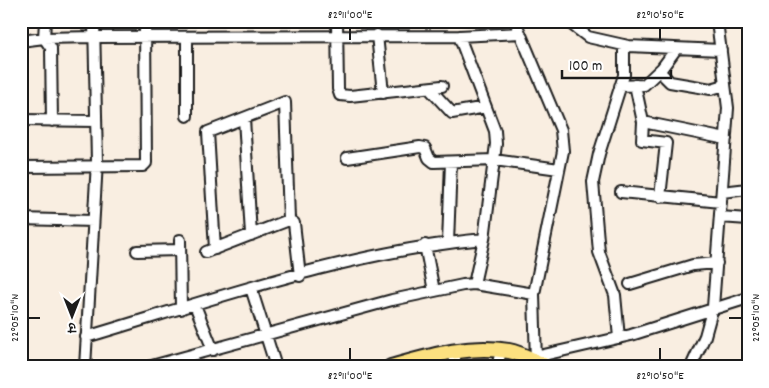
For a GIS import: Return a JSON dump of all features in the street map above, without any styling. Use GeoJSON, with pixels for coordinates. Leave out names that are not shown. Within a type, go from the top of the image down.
{"type":"FeatureCollection","features":[{"type":"Feature","properties":{"kind":"highway"},"geometry":{"type":"LineString","coordinates":[[392,367],[455,358],[500,358],[537,362]]}},
{"type":"Feature","properties":{"kind":"highway"},"geometry":{"type":"LineString","coordinates":[[420,367],[455,358]]}},
{"type":"Feature","properties":{"kind":"street"},"geometry":{"type":"LineString","coordinates":[[45,21],[44,38],[51,48],[52,120]]}},
{"type":"Feature","properties":{"kind":"street"},"geometry":{"type":"LineString","coordinates":[[84,367],[96,165],[94,21]]}},
{"type":"Feature","properties":{"kind":"street"},"geometry":{"type":"LineString","coordinates":[[21,167],[143,166],[146,163],[145,21]]}},
{"type":"Feature","properties":{"kind":"street"},"geometry":{"type":"LineString","coordinates":[[337,21],[338,89],[340,95],[442,86]]}},
{"type":"Feature","properties":{"kind":"street"},"geometry":{"type":"LineString","coordinates":[[515,21],[561,130],[562,151],[534,294],[537,362],[619,338],[713,307],[748,298]]}},
{"type":"Feature","properties":{"kind":"street"},"geometry":{"type":"LineString","coordinates":[[567,21],[588,37],[624,45],[721,50]]}},
{"type":"Feature","properties":{"kind":"street"},"geometry":{"type":"LineString","coordinates":[[691,367],[705,336],[713,307],[717,263],[728,108],[717,21]]}},
{"type":"Feature","properties":{"kind":"street"},"geometry":{"type":"LineString","coordinates":[[21,41],[44,38],[94,37],[459,36],[520,33]]}},
{"type":"Feature","properties":{"kind":"street"},"geometry":{"type":"LineString","coordinates":[[378,35],[384,92]]}},
{"type":"Feature","properties":{"kind":"street"},"geometry":{"type":"LineString","coordinates":[[459,36],[495,131],[496,144],[484,239],[474,284]]}},
{"type":"Feature","properties":{"kind":"street"},"geometry":{"type":"LineString","coordinates":[[186,37],[187,116]]}},
{"type":"Feature","properties":{"kind":"street"},"geometry":{"type":"LineString","coordinates":[[619,338],[615,295],[599,252],[593,182],[599,154],[624,75],[624,45]]}},
{"type":"Feature","properties":{"kind":"street"},"geometry":{"type":"LineString","coordinates":[[620,86],[644,85],[659,71],[676,49]]}},
{"type":"Feature","properties":{"kind":"street"},"geometry":{"type":"LineString","coordinates":[[659,71],[670,82],[711,89],[725,85]]}},
{"type":"Feature","properties":{"kind":"street"},"geometry":{"type":"LineString","coordinates":[[635,85],[643,122],[642,140],[666,143],[660,197]]}},
{"type":"Feature","properties":{"kind":"street"},"geometry":{"type":"LineString","coordinates":[[429,88],[452,113],[486,106]]}},
{"type":"Feature","properties":{"kind":"street"},"geometry":{"type":"LineString","coordinates":[[286,102],[289,220],[210,250],[208,132],[286,102]]}},
{"type":"Feature","properties":{"kind":"street"},"geometry":{"type":"LineString","coordinates":[[244,118],[251,235]]}},
{"type":"Feature","properties":{"kind":"street"},"geometry":{"type":"LineString","coordinates":[[21,120],[96,121]]}},
{"type":"Feature","properties":{"kind":"street"},"geometry":{"type":"LineString","coordinates":[[643,122],[726,139]]}},
{"type":"Feature","properties":{"kind":"street"},"geometry":{"type":"LineString","coordinates":[[347,158],[420,147],[425,148],[431,161],[494,160],[559,169]]}},
{"type":"Feature","properties":{"kind":"street"},"geometry":{"type":"LineString","coordinates":[[448,242],[451,162]]}},
{"type":"Feature","properties":{"kind":"street"},"geometry":{"type":"LineString","coordinates":[[621,192],[660,197],[721,197],[748,189]]}},
{"type":"Feature","properties":{"kind":"street"},"geometry":{"type":"LineString","coordinates":[[720,217],[748,218]]}},
{"type":"Feature","properties":{"kind":"street"},"geometry":{"type":"LineString","coordinates":[[21,220],[93,221]]}},
{"type":"Feature","properties":{"kind":"street"},"geometry":{"type":"LineString","coordinates":[[289,220],[294,223],[300,276]]}},
{"type":"Feature","properties":{"kind":"street"},"geometry":{"type":"LineString","coordinates":[[86,337],[251,288],[425,245],[484,239]]}},
{"type":"Feature","properties":{"kind":"street"},"geometry":{"type":"LineString","coordinates":[[137,251],[180,245],[181,309]]}},
{"type":"Feature","properties":{"kind":"street"},"geometry":{"type":"LineString","coordinates":[[425,245],[434,291]]}},
{"type":"Feature","properties":{"kind":"street"},"geometry":{"type":"LineString","coordinates":[[630,284],[693,264],[717,263]]}},
{"type":"Feature","properties":{"kind":"street"},"geometry":{"type":"LineString","coordinates":[[148,367],[267,336],[392,300],[434,291],[474,284],[534,294]]}},
{"type":"Feature","properties":{"kind":"street"},"geometry":{"type":"LineString","coordinates":[[251,288],[276,367]]}},
{"type":"Feature","properties":{"kind":"street"},"geometry":{"type":"LineString","coordinates":[[195,305],[213,350]]}}]}
